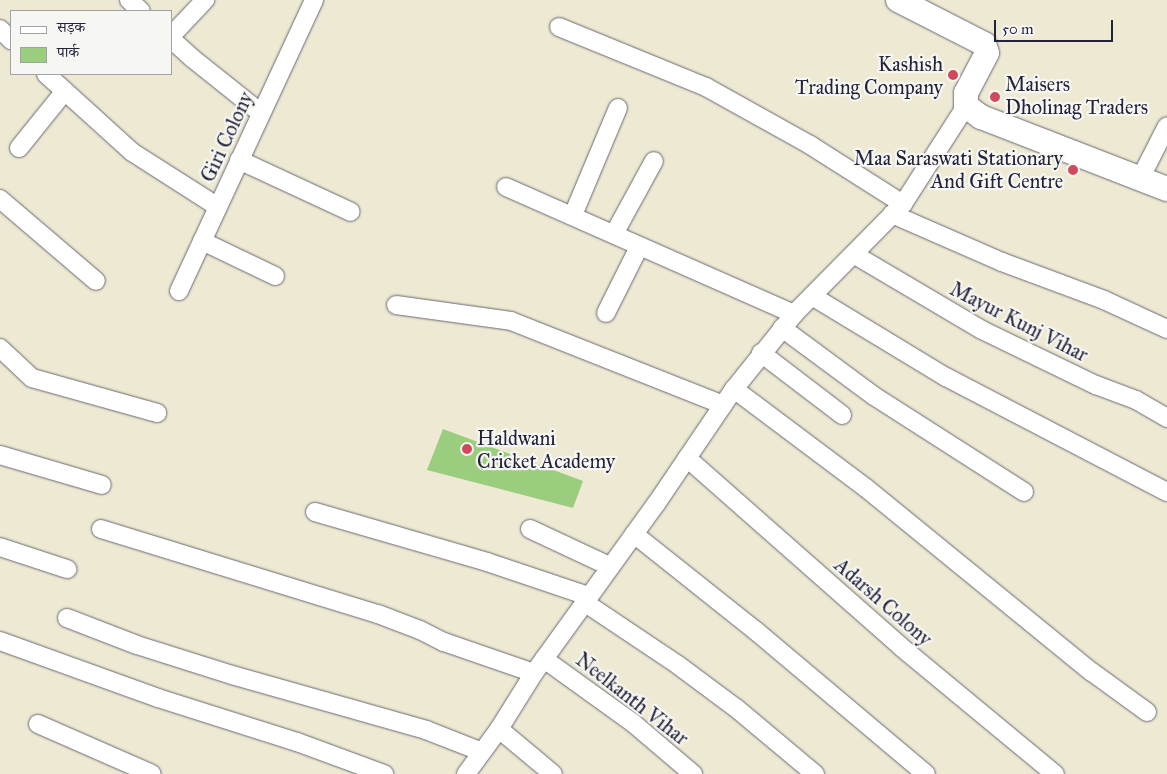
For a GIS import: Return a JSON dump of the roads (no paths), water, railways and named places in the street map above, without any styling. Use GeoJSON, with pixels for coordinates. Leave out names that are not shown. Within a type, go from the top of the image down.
{"type":"FeatureCollection","features":[{"type":"Feature","properties":{"kind":"street"},"geometry":{"type":"LineString","coordinates":[[129,0],[140,10]]}},
{"type":"Feature","properties":{"kind":"street"},"geometry":{"type":"LineString","coordinates":[[172,36],[205,0]]}},
{"type":"Feature","properties":{"kind":"street","name":"Giri Colony"},"geometry":{"type":"LineString","coordinates":[[179,291],[314,0]]}},
{"type":"Feature","properties":{"kind":"street"},"geometry":{"type":"LineString","coordinates":[[466,774],[499,729],[539,666],[611,567],[734,389],[794,314],[898,209],[966,106],[966,93],[987,53],[984,44],[898,0]]}},
{"type":"Feature","properties":{"kind":"street"},"geometry":{"type":"LineString","coordinates":[[559,27],[706,87],[810,145],[898,209],[1002,262],[1104,300],[1167,329]]}},
{"type":"Feature","properties":{"kind":"street"},"geometry":{"type":"LineString","coordinates":[[0,29],[10,39]]}},
{"type":"Feature","properties":{"kind":"street"},"geometry":{"type":"LineString","coordinates":[[172,38],[192,58],[261,113]]}},
{"type":"Feature","properties":{"kind":"street"},"geometry":{"type":"LineString","coordinates":[[47,75],[132,152],[218,207]]}},
{"type":"Feature","properties":{"kind":"street"},"geometry":{"type":"LineString","coordinates":[[19,148],[65,91]]}},
{"type":"Feature","properties":{"kind":"street"},"geometry":{"type":"LineString","coordinates":[[966,106],[981,117],[1167,189]]}},
{"type":"Feature","properties":{"kind":"street"},"geometry":{"type":"LineString","coordinates":[[573,215],[618,108]]}},
{"type":"Feature","properties":{"kind":"street"},"geometry":{"type":"LineString","coordinates":[[1140,179],[1167,126]]}},
{"type":"Feature","properties":{"kind":"street"},"geometry":{"type":"LineString","coordinates":[[240,160],[351,212]]}},
{"type":"Feature","properties":{"kind":"street"},"geometry":{"type":"LineString","coordinates":[[614,234],[654,162]]}},
{"type":"Feature","properties":{"kind":"street"},"geometry":{"type":"LineString","coordinates":[[506,187],[794,314]]}},
{"type":"Feature","properties":{"kind":"street"},"geometry":{"type":"LineString","coordinates":[[0,199],[96,281]]}},
{"type":"Feature","properties":{"kind":"street"},"geometry":{"type":"LineString","coordinates":[[202,241],[275,276]]}},
{"type":"Feature","properties":{"kind":"street"},"geometry":{"type":"LineString","coordinates":[[606,312],[639,247]]}},
{"type":"Feature","properties":{"kind":"street","name":"Mayur Kunj Vihar"},"geometry":{"type":"LineString","coordinates":[[854,255],[982,330],[1096,385],[1136,400],[1167,418]]}},
{"type":"Feature","properties":{"kind":"street"},"geometry":{"type":"LineString","coordinates":[[812,296],[946,377],[1167,492]]}},
{"type":"Feature","properties":{"kind":"street"},"geometry":{"type":"LineString","coordinates":[[396,305],[511,321],[723,405]]}},
{"type":"Feature","properties":{"kind":"street"},"geometry":{"type":"LineString","coordinates":[[782,328],[874,396],[1024,492]]}},
{"type":"Feature","properties":{"kind":"street"},"geometry":{"type":"LineString","coordinates":[[0,348],[32,378],[157,414]]}},
{"type":"Feature","properties":{"kind":"street"},"geometry":{"type":"LineString","coordinates":[[761,353],[842,414]]}},
{"type":"Feature","properties":{"kind":"street"},"geometry":{"type":"LineString","coordinates":[[734,389],[866,488],[1085,666],[1147,712]]}},
{"type":"Feature","properties":{"kind":"street"},"geometry":{"type":"LineString","coordinates":[[0,455],[102,484]]}},
{"type":"Feature","properties":{"kind":"street","name":"Adarsh Colony"},"geometry":{"type":"LineString","coordinates":[[687,458],[900,646],[1055,774]]}},
{"type":"Feature","properties":{"kind":"street"},"geometry":{"type":"LineString","coordinates":[[315,512],[487,562],[586,599],[736,708],[815,774]]}},
{"type":"Feature","properties":{"kind":"street","name":"Neelkanth Vihar"},"geometry":{"type":"LineString","coordinates":[[101,529],[378,614],[420,630],[444,642],[539,666],[633,723],[693,774]]}},
{"type":"Feature","properties":{"kind":"street"},"geometry":{"type":"LineString","coordinates":[[530,529],[611,567]]}},
{"type":"Feature","properties":{"kind":"street"},"geometry":{"type":"LineString","coordinates":[[634,534],[756,631],[926,774]]}},
{"type":"Feature","properties":{"kind":"street"},"geometry":{"type":"LineString","coordinates":[[0,547],[67,569]]}},
{"type":"Feature","properties":{"kind":"street"},"geometry":{"type":"LineString","coordinates":[[67,618],[137,645],[232,675],[426,730],[482,752]]}},
{"type":"Feature","properties":{"kind":"street"},"geometry":{"type":"LineString","coordinates":[[0,641],[158,698],[297,742],[384,774]]}},
{"type":"Feature","properties":{"kind":"street"},"geometry":{"type":"LineString","coordinates":[[38,724],[152,774]]}},
{"type":"Feature","properties":{"kind":"street"},"geometry":{"type":"LineString","coordinates":[[499,729],[553,774]]}},
{"type":"Feature","properties":{"kind":"place","name":"Kashish Trading Company"},"geometry":{"type":"Point","coordinates":[953,75]}},
{"type":"Feature","properties":{"kind":"place","name":"Maisers Dholinag Traders"},"geometry":{"type":"Point","coordinates":[995,97]}},
{"type":"Feature","properties":{"kind":"place","name":"Maa Saraswati Stationary And Gift Centre"},"geometry":{"type":"Point","coordinates":[1073,170]}},
{"type":"Feature","properties":{"kind":"place","name":"Haldwani Cricket Academy"},"geometry":{"type":"Point","coordinates":[467,449]}}]}
